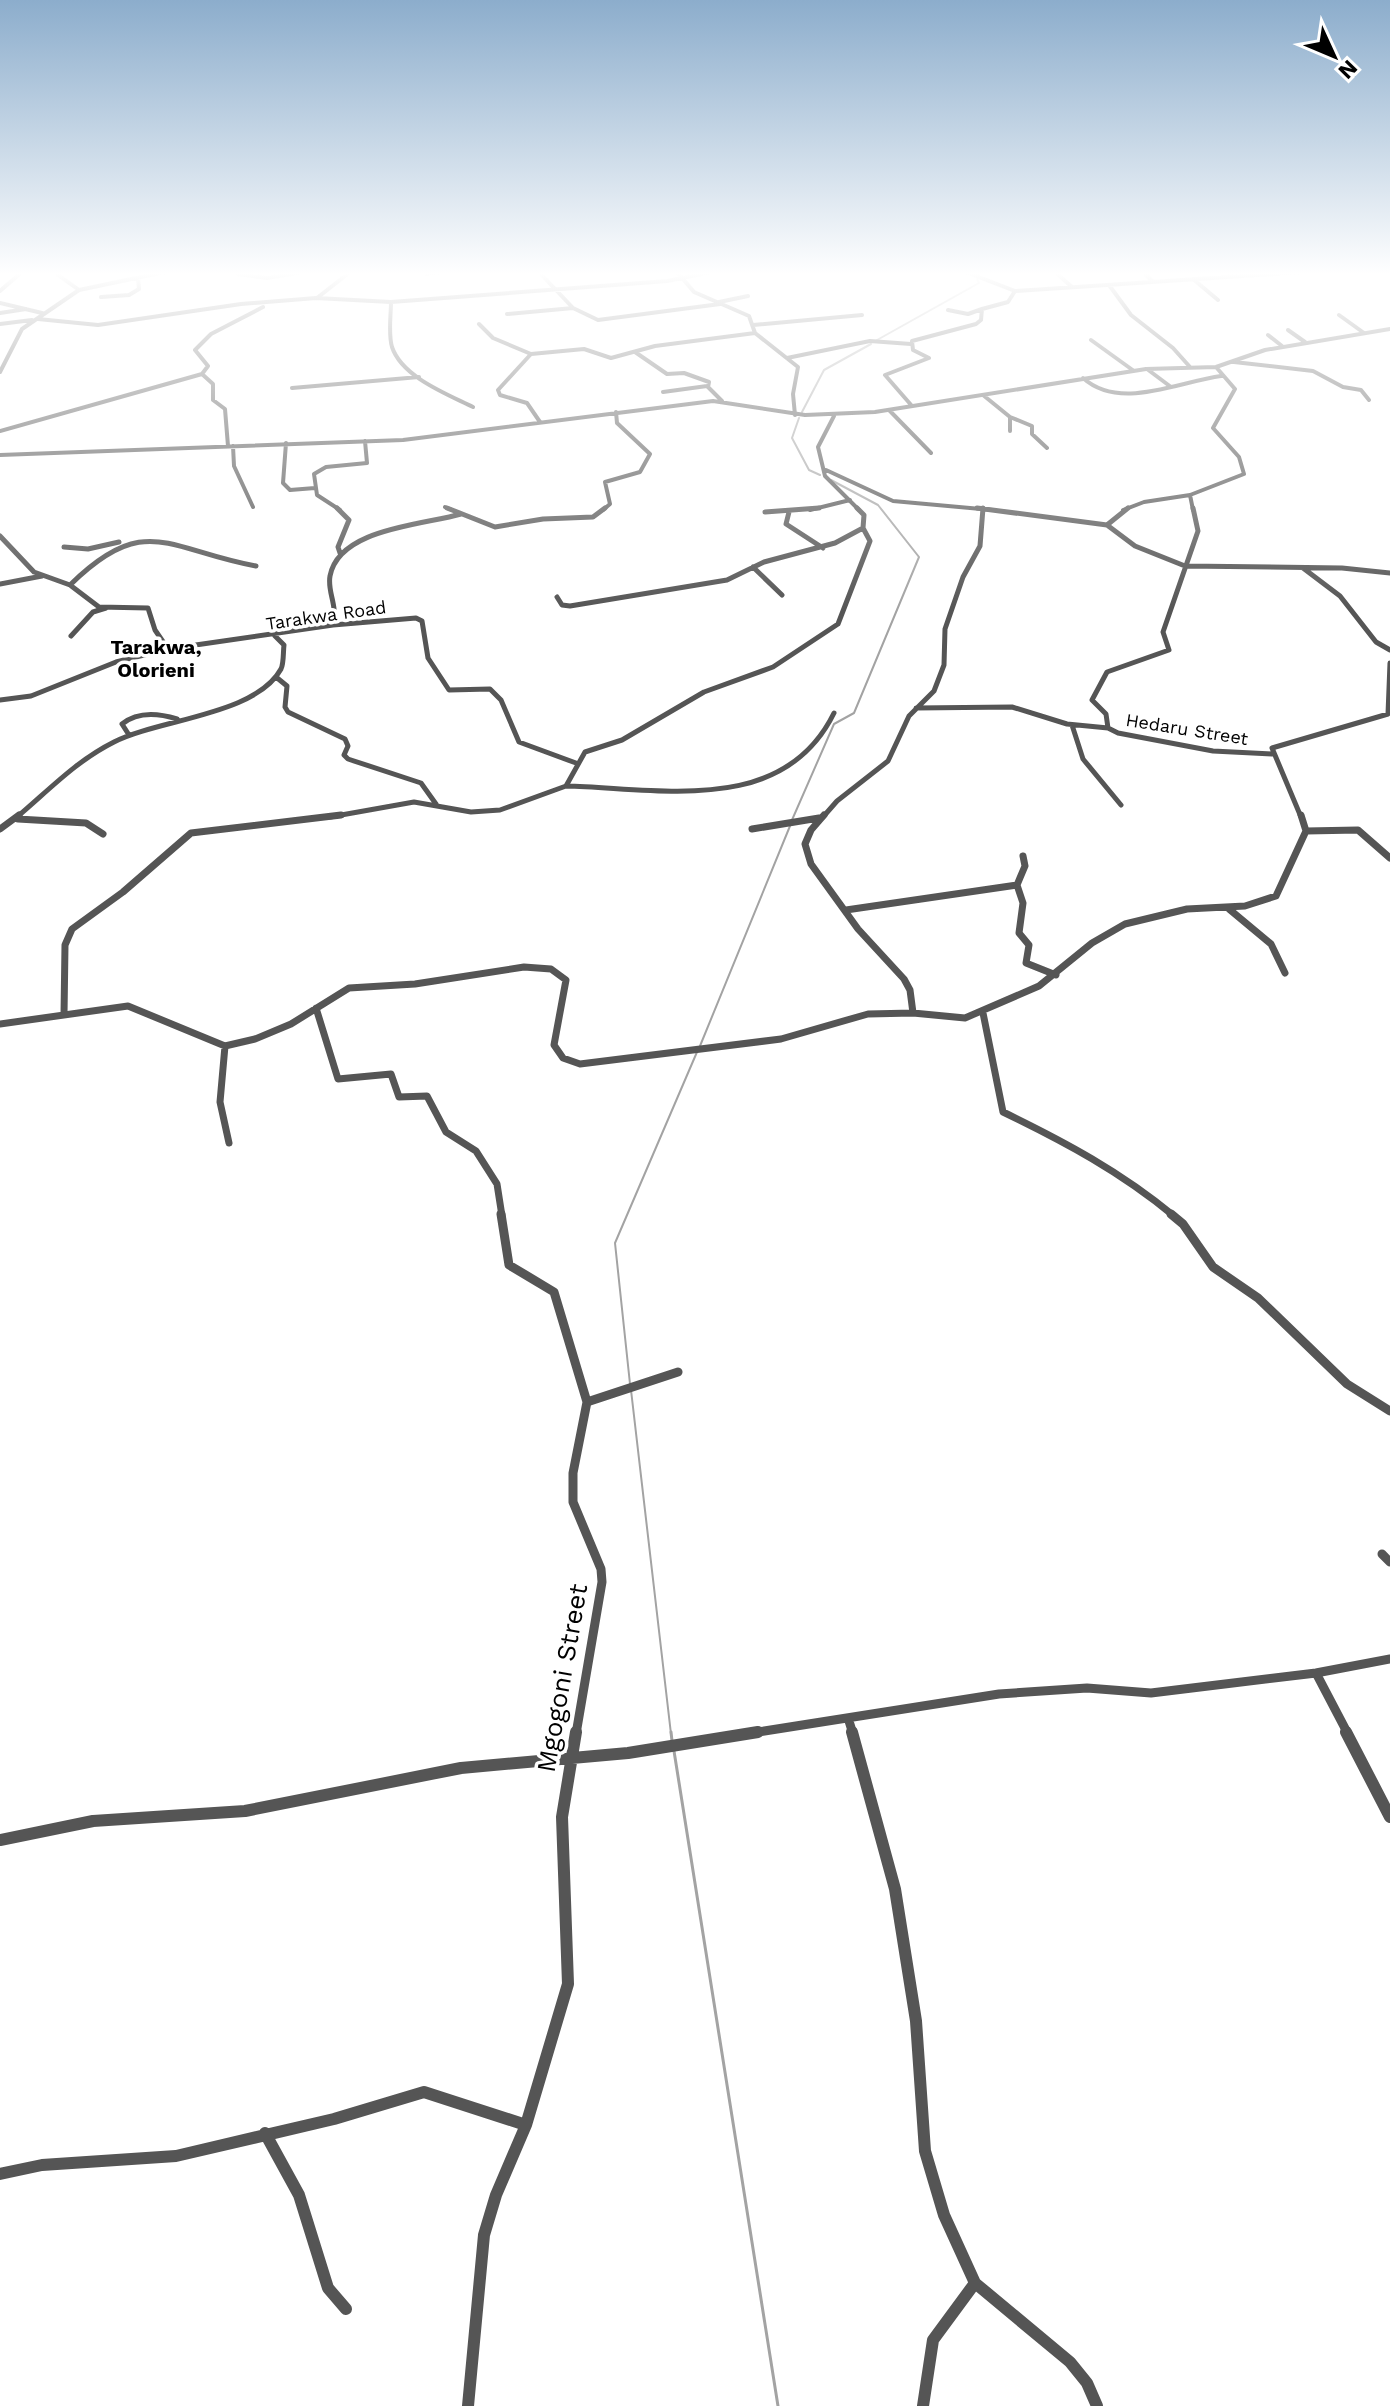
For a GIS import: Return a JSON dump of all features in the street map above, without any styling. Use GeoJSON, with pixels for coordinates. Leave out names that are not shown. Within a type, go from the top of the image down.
{"type":"FeatureCollection","features":[{"type":"Feature","properties":{"kind":"street"},"geometry":{"type":"LineString","coordinates":[[0,431],[166,384]]}},
{"type":"Feature","properties":{"kind":"street"},"geometry":{"type":"LineString","coordinates":[[213,384],[213,400],[225,409],[235,470],[253,507]]}},
{"type":"Feature","properties":{"kind":"street"},"geometry":{"type":"LineString","coordinates":[[292,388],[335,384]]}},
{"type":"Feature","properties":{"kind":"street"},"geometry":{"type":"LineString","coordinates":[[432,384],[473,407]]}},
{"type":"Feature","properties":{"kind":"street"},"geometry":{"type":"LineString","coordinates":[[503,384],[498,390],[500,395],[527,403],[540,422]]}},
{"type":"Feature","properties":{"kind":"street"},"geometry":{"type":"LineString","coordinates":[[795,384],[795,415]]}},
{"type":"Feature","properties":{"kind":"street"},"geometry":{"type":"LineString","coordinates":[[893,384],[912,406]]}},
{"type":"Feature","properties":{"kind":"street"},"geometry":{"type":"LineString","coordinates":[[0,455],[425,438],[722,401],[751,404],[795,415],[834,416],[1046,384]]}},
{"type":"Feature","properties":{"kind":"street"},"geometry":{"type":"LineString","coordinates":[[1091,384],[1101,393],[1177,384]]}},
{"type":"Feature","properties":{"kind":"street"},"geometry":{"type":"LineString","coordinates":[[1167,384],[1171,387]]}},
{"type":"Feature","properties":{"kind":"street"},"geometry":{"type":"LineString","coordinates":[[1107,525],[1113,516],[1125,509],[1190,495],[1198,489],[1231,481],[1244,474],[1239,457],[1213,428],[1235,389],[1230,384]]}},
{"type":"Feature","properties":{"kind":"street"},"geometry":{"type":"LineString","coordinates":[[1338,384],[1361,390],[1369,400]]}},
{"type":"Feature","properties":{"kind":"street"},"geometry":{"type":"LineString","coordinates":[[663,392],[708,387],[722,401]]}},
{"type":"Feature","properties":{"kind":"street"},"geometry":{"type":"LineString","coordinates":[[983,395],[1010,417],[1032,426],[1032,434],[1047,448]]}},
{"type":"Feature","properties":{"kind":"street"},"geometry":{"type":"LineString","coordinates":[[889,410],[897,422],[931,453]]}},
{"type":"Feature","properties":{"kind":"street"},"geometry":{"type":"LineString","coordinates":[[445,507],[495,527],[601,514],[610,504],[605,482],[640,472],[650,454],[617,423],[616,412]]}},
{"type":"Feature","properties":{"kind":"street"},"geometry":{"type":"LineString","coordinates":[[566,786],[576,763],[585,752],[622,740],[683,702],[773,667],[838,624],[869,547],[869,537],[863,528],[864,515],[826,478],[818,447],[834,416]]}},
{"type":"Feature","properties":{"kind":"street"},"geometry":{"type":"LineString","coordinates":[[1010,417],[1010,431]]}},
{"type":"Feature","properties":{"kind":"street"},"geometry":{"type":"LineString","coordinates":[[340,553],[338,547],[351,528],[351,520],[344,511],[317,495],[314,474],[319,468],[367,463],[365,441]]}},
{"type":"Feature","properties":{"kind":"street"},"geometry":{"type":"LineString","coordinates":[[286,443],[287,467],[283,483],[290,490],[315,488]]}},
{"type":"Feature","properties":{"kind":"street"},"geometry":{"type":"LineString","coordinates":[[826,470],[893,501],[983,508],[1107,525],[1135,546],[1185,566],[1302,567],[1390,573]]}},
{"type":"Feature","properties":{"kind":"street","name":"Hedaru Street"},"geometry":{"type":"LineString","coordinates":[[1190,495],[1197,514],[1198,531],[1163,632],[1169,650],[1111,669],[1102,675],[1093,691],[1092,700],[1106,714],[1108,728],[1177,746],[1272,754]]}},
{"type":"Feature","properties":{"kind":"street"},"geometry":{"type":"LineString","coordinates":[[765,512],[789,512],[850,500]]}},
{"type":"Feature","properties":{"kind":"street"},"geometry":{"type":"LineString","coordinates":[[913,1013],[910,990],[904,979],[867,941],[807,855],[807,837],[820,818],[848,790],[888,761],[916,708],[934,691],[942,671],[945,629],[963,577],[978,553],[983,508]]}},
{"type":"Feature","properties":{"kind":"street"},"geometry":{"type":"LineString","coordinates":[[789,512],[786,524],[823,548]]}},
{"type":"Feature","properties":{"kind":"street"},"geometry":{"type":"LineString","coordinates":[[333,625],[337,609],[329,578],[340,553],[386,532],[461,514]]}},
{"type":"Feature","properties":{"kind":"street"},"geometry":{"type":"LineString","coordinates":[[557,597],[565,606],[727,580],[753,567],[823,548],[863,528]]}},
{"type":"Feature","properties":{"kind":"street"},"geometry":{"type":"LineString","coordinates":[[0,536],[27,567],[42,576],[70,585],[94,604],[107,608]]}},
{"type":"Feature","properties":{"kind":"street"},"geometry":{"type":"LineString","coordinates":[[64,547],[88,549],[146,539],[165,540],[220,559],[256,566]]}},
{"type":"Feature","properties":{"kind":"street"},"geometry":{"type":"LineString","coordinates":[[70,585],[104,554],[128,543]]}},
{"type":"Feature","properties":{"kind":"street"},"geometry":{"type":"LineString","coordinates":[[753,567],[782,595]]}},
{"type":"Feature","properties":{"kind":"street"},"geometry":{"type":"LineString","coordinates":[[1302,567],[1340,596],[1376,642],[1390,650]]}},
{"type":"Feature","properties":{"kind":"street"},"geometry":{"type":"LineString","coordinates":[[1,583],[42,576]]}},
{"type":"Feature","properties":{"kind":"street"},"geometry":{"type":"LineString","coordinates":[[71,636],[93,612],[133,605],[148,608],[155,630],[168,649]]}},
{"type":"Feature","properties":{"kind":"street","name":"Tarakwa Road"},"geometry":{"type":"LineString","coordinates":[[0,700],[31,696],[105,666],[168,649],[275,636],[333,625],[420,620],[421,641],[430,666],[449,690],[490,689],[501,700],[519,742],[576,763]]}},
{"type":"Feature","properties":{"kind":"street"},"geometry":{"type":"LineString","coordinates":[[0,829],[17,819],[59,778],[129,735],[239,702],[276,677],[286,654],[284,645],[275,636]]}},
{"type":"Feature","properties":{"kind":"street"},"geometry":{"type":"LineString","coordinates":[[0,1024],[128,1006],[186,1027],[215,1044],[225,1046],[272,1033],[349,988],[415,984],[497,969],[551,969],[566,980],[554,1045],[563,1058],[580,1064],[762,1043],[850,1017],[913,1013],[956,1019],[983,1013],[1056,975],[1092,943],[1125,924],[1187,909],[1229,909],[1276,896],[1306,831],[1291,787],[1272,754],[1272,748],[1334,733],[1388,714],[1390,663]]}},
{"type":"Feature","properties":{"kind":"street"},"geometry":{"type":"LineString","coordinates":[[276,677],[287,688],[285,707],[288,712],[345,739],[348,746],[344,755],[348,759],[421,783],[436,804]]}},
{"type":"Feature","properties":{"kind":"street"},"geometry":{"type":"LineString","coordinates":[[916,708],[1012,707],[1072,725],[1108,728]]}},
{"type":"Feature","properties":{"kind":"street"},"geometry":{"type":"LineString","coordinates":[[64,1015],[68,934],[80,920],[123,892],[184,837],[201,831],[297,823],[401,804],[436,804],[489,812],[566,786],[683,793],[762,777],[790,766],[823,738],[834,713]]}},
{"type":"Feature","properties":{"kind":"street"},"geometry":{"type":"LineString","coordinates":[[129,735],[122,724],[130,717],[154,714],[178,719]]}},
{"type":"Feature","properties":{"kind":"street"},"geometry":{"type":"LineString","coordinates":[[1072,725],[1083,759],[1121,805]]}},
{"type":"Feature","properties":{"kind":"street"},"geometry":{"type":"LineString","coordinates":[[752,829],[820,818]]}},
{"type":"Feature","properties":{"kind":"street"},"geometry":{"type":"LineString","coordinates":[[17,819],[86,823],[103,834]]}},
{"type":"Feature","properties":{"kind":"street"},"geometry":{"type":"LineString","coordinates":[[1306,831],[1358,830],[1390,858]]}},
{"type":"Feature","properties":{"kind":"street"},"geometry":{"type":"LineString","coordinates":[[1023,856],[1025,866],[1017,885],[1023,903],[1019,933],[1029,945],[1026,963],[1031,968],[1056,975]]}},
{"type":"Feature","properties":{"kind":"street"},"geometry":{"type":"LineString","coordinates":[[846,910],[1017,885]]}},
{"type":"Feature","properties":{"kind":"street"},"geometry":{"type":"LineString","coordinates":[[1229,909],[1271,942],[1283,960],[1285,973]]}},
{"type":"Feature","properties":{"kind":"street","name":"Mgogoni Street"},"geometry":{"type":"LineString","coordinates":[[316,1008],[338,1079],[391,1074],[399,1097],[427,1096],[446,1132],[476,1151],[492,1174],[497,1184],[509,1265],[554,1292],[587,1402],[571,1491],[601,1569],[602,1582],[562,1817],[568,1984],[526,2125],[484,2235],[468,2406]]}},
{"type":"Feature","properties":{"kind":"street"},"geometry":{"type":"LineString","coordinates":[[983,1013],[1003,1112],[1083,1151],[1139,1187],[1183,1224],[1213,1267],[1258,1298],[1347,1384],[1390,1411]]}},
{"type":"Feature","properties":{"kind":"street"},"geometry":{"type":"LineString","coordinates":[[225,1046],[220,1102],[229,1143]]}},
{"type":"Feature","properties":{"kind":"street"},"geometry":{"type":"LineString","coordinates":[[587,1402],[678,1372]]}},
{"type":"Feature","properties":{"kind":"street"},"geometry":{"type":"LineString","coordinates":[[0,1840],[93,1821],[245,1811],[461,1768],[628,1753],[849,1721],[999,1694],[1087,1688],[1151,1693],[1316,1673],[1390,1659]]}},
{"type":"Feature","properties":{"kind":"street"},"geometry":{"type":"LineString","coordinates":[[1316,1673],[1390,1817]]}},
{"type":"Feature","properties":{"kind":"street"},"geometry":{"type":"LineString","coordinates":[[849,1721],[895,1889],[916,2021],[927,2159],[944,2215],[975,2283],[1070,2362],[1087,2383],[1097,2406]]}},
{"type":"Feature","properties":{"kind":"street"},"geometry":{"type":"LineString","coordinates":[[0,2174],[42,2165],[157,2159],[334,2119],[424,2092],[526,2125]]}},
{"type":"Feature","properties":{"kind":"street"},"geometry":{"type":"LineString","coordinates":[[265,2133],[299,2195],[328,2288],[346,2309]]}},
{"type":"Feature","properties":{"kind":"street"},"geometry":{"type":"LineString","coordinates":[[923,2406],[933,2340],[975,2283]]}},
{"type":"Feature","properties":{"kind":"waterway"},"geometry":{"type":"LineString","coordinates":[[802,412],[817,384]]}},
{"type":"Feature","properties":{"kind":"waterway"},"geometry":{"type":"LineString","coordinates":[[799,418],[792,438],[809,470],[820,475]]}},
{"type":"Feature","properties":{"kind":"waterway"},"geometry":{"type":"LineString","coordinates":[[792,820],[834,724],[854,713],[919,557],[878,505],[831,480]]}},
{"type":"Feature","properties":{"kind":"waterway"},"geometry":{"type":"LineString","coordinates":[[700,1046],[790,826]]}},
{"type":"Feature","properties":{"kind":"waterway"},"geometry":{"type":"LineString","coordinates":[[630,1384],[615,1243],[697,1052]]}},
{"type":"Feature","properties":{"kind":"waterway"},"geometry":{"type":"LineString","coordinates":[[631,1390],[671,1734]]}},
{"type":"Feature","properties":{"kind":"waterway"},"geometry":{"type":"LineString","coordinates":[[671,1732],[672,1741]]}},
{"type":"Feature","properties":{"kind":"waterway"},"geometry":{"type":"LineString","coordinates":[[674,1751],[778,2406]]}},
{"type":"Feature","properties":{"kind":"district","name":"Tarakwa, Olorieni"},"geometry":{"type":"Point","coordinates":[156,658]}}]}
